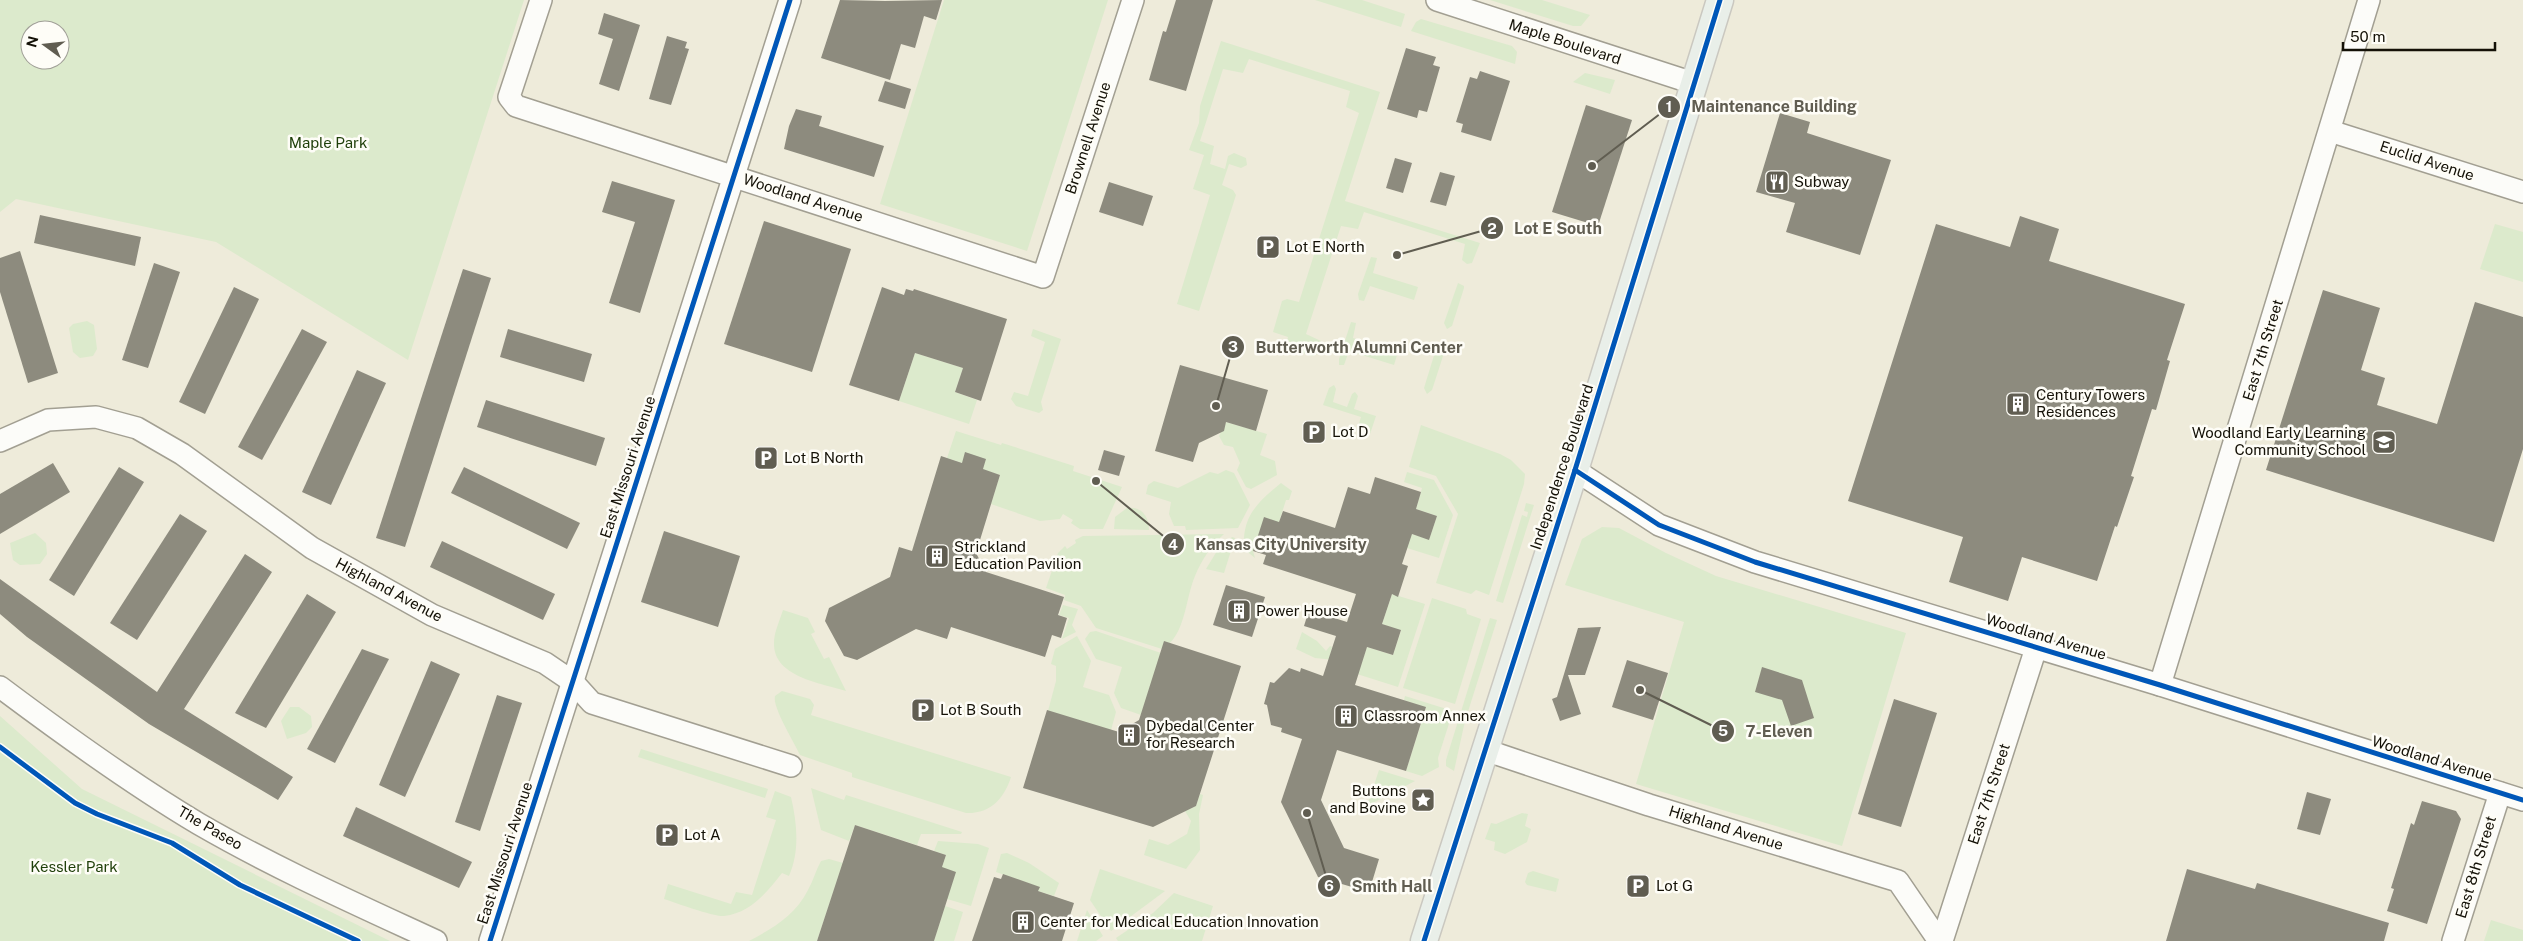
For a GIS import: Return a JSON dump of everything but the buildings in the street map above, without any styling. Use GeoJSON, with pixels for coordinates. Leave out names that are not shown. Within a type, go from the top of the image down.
{"type":"FeatureCollection","features":[{"type":"Feature","properties":{"kind":"main road","name":"Independence Boulevard"},"geometry":{"type":"LineString","coordinates":[[1424,941],[1575,470],[1720,0]]}},
{"type":"Feature","properties":{"kind":"street","name":"Woodland Avenue"},"geometry":{"type":"LineString","coordinates":[[541,0],[509,97],[516,106],[1043,277]]}},
{"type":"Feature","properties":{"kind":"street","name":"East Missouri Avenue"},"geometry":{"type":"LineString","coordinates":[[490,941],[790,0]]}},
{"type":"Feature","properties":{"kind":"street","name":"Brownell Avenue"},"geometry":{"type":"LineString","coordinates":[[1043,277],[1133,0]]}},
{"type":"Feature","properties":{"kind":"street","name":"Maple Boulevard"},"geometry":{"type":"LineString","coordinates":[[1437,0],[1693,83]]}},
{"type":"Feature","properties":{"kind":"street","name":"East 7th Street"},"geometry":{"type":"LineString","coordinates":[[2160,685],[2369,0]]}},
{"type":"Feature","properties":{"kind":"street","name":"Euclid Avenue"},"geometry":{"type":"LineString","coordinates":[[2330,131],[2523,192]]}},
{"type":"Feature","properties":{"kind":"street","name":"Highland Avenue"},"geometry":{"type":"LineString","coordinates":[[0,441],[48,420],[96,417],[137,428],[182,454],[312,548],[432,614],[545,663],[573,682],[592,703],[791,766]]}},
{"type":"Feature","properties":{"kind":"street","name":"Woodland Avenue"},"geometry":{"type":"LineString","coordinates":[[1575,470],[1659,525],[1755,562],[2160,685],[2523,800]]}},
{"type":"Feature","properties":{"kind":"street","name":"East 7th Street"},"geometry":{"type":"LineString","coordinates":[[1941,941],[2036,648]]}},
{"type":"Feature","properties":{"kind":"street","name":"The Paseo"},"geometry":{"type":"LineString","coordinates":[[0,687],[119,772],[199,824],[283,869],[436,941]]}},
{"type":"Feature","properties":{"kind":"street","name":"Highland Avenue"},"geometry":{"type":"LineString","coordinates":[[1485,750],[1649,805],[1898,881],[1941,941]]}},
{"type":"Feature","properties":{"kind":"street","name":"East 8th Street"},"geometry":{"type":"LineString","coordinates":[[2453,941],[2500,793]]}},
{"type":"Feature","properties":{"kind":"green space","name":"Maple Park"},"geometry":{"type":"Polygon","coordinates":[[[0,0],[524,0],[408,360],[216,242],[16,199],[0,212],[0,0]]]}},
{"type":"Feature","properties":{"kind":"green space"},"geometry":{"type":"Polygon","coordinates":[[[944,0],[1108,0],[1027,251],[880,204],[944,0]]]}},
{"type":"Feature","properties":{"kind":"green space"},"geometry":{"type":"Polygon","coordinates":[[[1315,0],[1362,0],[1405,14],[1401,27],[1315,0]]]}},
{"type":"Feature","properties":{"kind":"green space"},"geometry":{"type":"Polygon","coordinates":[[[1490,0],[1542,0],[1590,15],[1581,26],[1573,26],[1490,0]]]}},
{"type":"Feature","properties":{"kind":"green space"},"geometry":{"type":"Polygon","coordinates":[[[1421,19],[1512,46],[1517,52],[1515,64],[1411,31],[1416,22],[1421,19]]]}},
{"type":"Feature","properties":{"kind":"green space"},"geometry":{"type":"Polygon","coordinates":[[[1221,41],[1380,92],[1345,201],[1480,243],[1472,263],[1467,264],[1462,260],[1465,244],[1364,212],[1358,229],[1341,226],[1306,334],[1321,341],[1318,354],[1312,356],[1285,347],[1288,337],[1273,332],[1282,301],[1287,299],[1299,302],[1359,113],[1346,107],[1350,91],[1249,59],[1243,73],[1223,69],[1200,141],[1214,146],[1210,164],[1225,169],[1228,156],[1234,153],[1246,158],[1247,165],[1241,168],[1229,164],[1222,185],[1233,190],[1236,195],[1199,311],[1177,304],[1210,195],[1193,189],[1204,155],[1189,150],[1199,123],[1200,106],[1221,41]]]}},
{"type":"Feature","properties":{"kind":"green space"},"geometry":{"type":"Polygon","coordinates":[[[1585,73],[1615,80],[1610,94],[1573,82],[1585,73]]]}},
{"type":"Feature","properties":{"kind":"green space"},"geometry":{"type":"Polygon","coordinates":[[[2495,224],[2523,232],[2523,282],[2480,269],[2495,224]]]}},
{"type":"Feature","properties":{"kind":"green space"},"geometry":{"type":"Polygon","coordinates":[[[1371,257],[1377,258],[1373,273],[1418,287],[1414,300],[1370,286],[1364,301],[1359,300],[1358,294],[1371,257]]]}},
{"type":"Feature","properties":{"kind":"green space"},"geometry":{"type":"Polygon","coordinates":[[[1458,283],[1464,286],[1464,288],[1452,326],[1447,329],[1444,323],[1458,283]]]}},
{"type":"Feature","properties":{"kind":"green space"},"geometry":{"type":"Polygon","coordinates":[[[87,321],[94,325],[97,349],[93,356],[80,358],[73,352],[69,328],[73,324],[87,321]]]}},
{"type":"Feature","properties":{"kind":"green space"},"geometry":{"type":"Polygon","coordinates":[[[1351,322],[1356,323],[1353,338],[1398,352],[1394,365],[1349,351],[1344,365],[1339,365],[1339,359],[1351,322]]]}},
{"type":"Feature","properties":{"kind":"green space"},"geometry":{"type":"Polygon","coordinates":[[[1033,329],[1061,339],[1041,402],[1043,410],[1039,413],[1016,406],[1011,399],[1014,392],[1028,396],[1045,342],[1031,336],[1033,329]]]}},
{"type":"Feature","properties":{"kind":"green space"},"geometry":{"type":"Polygon","coordinates":[[[1441,348],[1444,353],[1432,390],[1427,394],[1424,388],[1436,349],[1441,348]]]}},
{"type":"Feature","properties":{"kind":"green space"},"geometry":{"type":"Polygon","coordinates":[[[915,353],[963,368],[955,392],[977,400],[969,424],[899,401],[915,353]]]}},
{"type":"Feature","properties":{"kind":"green space"},"geometry":{"type":"Polygon","coordinates":[[[1334,385],[1336,389],[1333,402],[1347,407],[1352,394],[1355,392],[1358,396],[1354,409],[1376,416],[1370,434],[1357,430],[1361,417],[1323,405],[1329,388],[1334,385]]]}},
{"type":"Feature","properties":{"kind":"green space"},"geometry":{"type":"Polygon","coordinates":[[[1226,422],[1267,434],[1260,455],[1275,461],[1277,475],[1251,489],[1246,487],[1237,470],[1240,463],[1233,447],[1224,445],[1219,436],[1226,422]]]}},
{"type":"Feature","properties":{"kind":"green space"},"geometry":{"type":"Polygon","coordinates":[[[1421,425],[1500,454],[1511,460],[1525,474],[1524,484],[1489,595],[1476,590],[1471,594],[1436,583],[1458,514],[1436,476],[1409,467],[1421,425]]]}},
{"type":"Feature","properties":{"kind":"green space"},"geometry":{"type":"Polygon","coordinates":[[[956,431],[1001,445],[1002,443],[1074,466],[1073,471],[1122,487],[1103,529],[1080,529],[1071,523],[1073,520],[1063,514],[1060,519],[1040,521],[991,504],[1000,475],[947,458],[956,431]]]}},
{"type":"Feature","properties":{"kind":"green space"},"geometry":{"type":"Polygon","coordinates":[[[1226,470],[1234,473],[1250,505],[1238,528],[1186,530],[1185,526],[1174,526],[1169,514],[1171,502],[1146,494],[1148,485],[1154,481],[1178,488],[1210,472],[1218,474],[1226,470]]]}},
{"type":"Feature","properties":{"kind":"green space"},"geometry":{"type":"Polygon","coordinates":[[[1407,472],[1434,480],[1453,515],[1439,558],[1407,548],[1411,534],[1429,539],[1437,516],[1416,509],[1422,488],[1404,482],[1407,472]]]}},
{"type":"Feature","properties":{"kind":"green space"},"geometry":{"type":"Polygon","coordinates":[[[1281,483],[1292,491],[1289,500],[1286,500],[1279,522],[1253,551],[1255,558],[1244,549],[1248,519],[1258,504],[1281,483]]]}},
{"type":"Feature","properties":{"kind":"green space"},"geometry":{"type":"Polygon","coordinates":[[[1526,503],[1534,505],[1503,603],[1496,601],[1522,515],[1527,517],[1528,512],[1524,511],[1526,503]]]}},
{"type":"Feature","properties":{"kind":"green space"},"geometry":{"type":"Polygon","coordinates":[[[1127,508],[1137,509],[1144,513],[1148,521],[1149,530],[1114,529],[1115,517],[1127,508]]]}},
{"type":"Feature","properties":{"kind":"green space"},"geometry":{"type":"Polygon","coordinates":[[[1602,527],[1619,528],[1666,553],[1716,576],[1906,633],[1842,846],[1636,784],[1684,622],[1565,585],[1582,539],[1602,527]]]}},
{"type":"Feature","properties":{"kind":"green space"},"geometry":{"type":"Polygon","coordinates":[[[35,533],[46,543],[47,554],[40,564],[20,565],[13,560],[10,543],[35,533]]]}},
{"type":"Feature","properties":{"kind":"green space"},"geometry":{"type":"Polygon","coordinates":[[[1224,534],[1211,548],[1201,564],[1195,576],[1184,616],[1176,635],[1162,649],[1096,628],[1081,606],[1064,600],[1065,595],[1046,588],[1058,553],[1065,546],[1067,549],[1076,543],[1075,540],[1083,536],[1224,534]]]}},
{"type":"Feature","properties":{"kind":"green space"},"geometry":{"type":"Polygon","coordinates":[[[1232,537],[1235,538],[1224,573],[1206,569],[1217,551],[1232,537]]]}},
{"type":"Feature","properties":{"kind":"green space"},"geometry":{"type":"Polygon","coordinates":[[[1392,594],[1425,604],[1398,687],[1335,667],[1335,660],[1315,658],[1296,649],[1302,632],[1317,641],[1326,651],[1330,646],[1332,647],[1330,655],[1361,665],[1367,647],[1393,655],[1401,631],[1382,624],[1392,594]]]}},
{"type":"Feature","properties":{"kind":"green space"},"geometry":{"type":"Polygon","coordinates":[[[1432,598],[1466,609],[1467,614],[1481,619],[1455,704],[1403,688],[1432,598]]]}},
{"type":"Feature","properties":{"kind":"green space"},"geometry":{"type":"Polygon","coordinates":[[[1063,605],[1078,609],[1072,625],[1076,632],[1062,639],[1069,618],[1059,615],[1063,605]]]}},
{"type":"Feature","properties":{"kind":"green space"},"geometry":{"type":"Polygon","coordinates":[[[783,610],[808,618],[815,632],[811,634],[824,659],[829,657],[846,691],[800,677],[781,664],[776,654],[774,639],[783,610]]]}},
{"type":"Feature","properties":{"kind":"green space"},"geometry":{"type":"Polygon","coordinates":[[[1490,618],[1497,620],[1465,721],[1454,771],[1446,766],[1446,760],[1490,618]]]}},
{"type":"Feature","properties":{"kind":"green space"},"geometry":{"type":"Polygon","coordinates":[[[1096,631],[1161,653],[1141,715],[1121,708],[1114,693],[1122,667],[1096,659],[1085,639],[1090,632],[1096,631]]]}},
{"type":"Feature","properties":{"kind":"green space"},"geometry":{"type":"Polygon","coordinates":[[[1077,636],[1091,661],[1083,687],[1109,695],[1116,712],[1111,730],[1048,711],[1056,681],[1056,666],[1051,664],[1055,649],[1077,636]]]}},
{"type":"Feature","properties":{"kind":"green space"},"geometry":{"type":"Polygon","coordinates":[[[782,691],[810,699],[814,705],[811,715],[1011,777],[1008,785],[1000,798],[989,808],[975,813],[966,813],[852,777],[852,773],[800,755],[784,725],[775,701],[775,696],[782,691]]]}},
{"type":"Feature","properties":{"kind":"green space"},"geometry":{"type":"Polygon","coordinates":[[[1405,696],[1453,711],[1438,758],[1439,767],[1422,776],[1406,771],[1426,708],[1404,700],[1405,696]]]}},
{"type":"Feature","properties":{"kind":"green space"},"geometry":{"type":"Polygon","coordinates":[[[290,707],[299,707],[311,716],[312,727],[306,733],[287,739],[281,721],[290,707]]]}},
{"type":"Feature","properties":{"kind":"green space","name":"Kessler Park"},"geometry":{"type":"Polygon","coordinates":[[[0,716],[82,789],[390,941],[0,941],[0,716]]]}},
{"type":"Feature","properties":{"kind":"green space"},"geometry":{"type":"Polygon","coordinates":[[[641,749],[768,789],[765,798],[638,757],[641,749]]]}},
{"type":"Feature","properties":{"kind":"green space"},"geometry":{"type":"Polygon","coordinates":[[[1379,770],[1415,781],[1367,806],[1379,770]]]}},
{"type":"Feature","properties":{"kind":"green space"},"geometry":{"type":"Polygon","coordinates":[[[811,788],[844,800],[846,795],[962,832],[961,834],[921,834],[917,845],[855,825],[849,841],[821,830],[811,788]]]}},
{"type":"Feature","properties":{"kind":"green space"},"geometry":{"type":"Polygon","coordinates":[[[775,791],[791,797],[795,817],[795,857],[789,876],[782,873],[764,894],[750,906],[742,911],[724,916],[704,912],[664,899],[668,884],[731,904],[736,892],[752,895],[776,820],[766,817],[775,791]]]}},
{"type":"Feature","properties":{"kind":"green space"},"geometry":{"type":"Polygon","coordinates":[[[1200,794],[1203,795],[1199,814],[1200,850],[1186,869],[1144,855],[1149,839],[1168,845],[1187,834],[1191,821],[1185,811],[1196,806],[1200,794]]]}},
{"type":"Feature","properties":{"kind":"green space"},"geometry":{"type":"Polygon","coordinates":[[[1522,813],[1528,814],[1525,826],[1531,829],[1527,842],[1505,854],[1494,850],[1495,842],[1485,839],[1491,823],[1496,824],[1522,813]]]}},
{"type":"Feature","properties":{"kind":"green space"},"geometry":{"type":"Polygon","coordinates":[[[938,841],[978,844],[989,848],[971,906],[947,899],[942,867],[946,855],[934,851],[938,841]]]}},
{"type":"Feature","properties":{"kind":"green space"},"geometry":{"type":"Polygon","coordinates":[[[1007,853],[1029,863],[1059,883],[1054,896],[1038,891],[1039,887],[996,872],[1001,854],[1007,853]]]}},
{"type":"Feature","properties":{"kind":"green space"},"geometry":{"type":"Polygon","coordinates":[[[829,859],[843,863],[817,941],[749,941],[775,926],[797,907],[810,887],[821,861],[829,859]]]}},
{"type":"Feature","properties":{"kind":"green space"},"geometry":{"type":"Polygon","coordinates":[[[1100,869],[1165,891],[1111,931],[1090,900],[1100,869]]]}},
{"type":"Feature","properties":{"kind":"green space"},"geometry":{"type":"Polygon","coordinates":[[[1533,871],[1559,879],[1556,892],[1527,885],[1525,882],[1528,873],[1533,871]]]}},
{"type":"Feature","properties":{"kind":"green space"},"geometry":{"type":"Polygon","coordinates":[[[1174,893],[1213,906],[1202,941],[1118,941],[1116,938],[1153,913],[1174,893]]]}},
{"type":"Feature","properties":{"kind":"green space"},"geometry":{"type":"Polygon","coordinates":[[[945,906],[963,912],[954,941],[934,941],[945,906]]]}},
{"type":"Feature","properties":{"kind":"green space"},"geometry":{"type":"Polygon","coordinates":[[[1087,910],[1103,936],[1096,941],[1077,941],[1087,910]]]}},
{"type":"Feature","properties":{"kind":"green space"},"geometry":{"type":"Polygon","coordinates":[[[2491,920],[2523,930],[2523,941],[2484,941],[2491,920]]]}},
{"type":"Feature","properties":{"kind":"cycle path"},"geometry":{"type":"LineString","coordinates":[[490,941],[790,0]]}},
{"type":"Feature","properties":{"kind":"cycle path"},"geometry":{"type":"LineString","coordinates":[[1424,941],[1575,470],[1720,0]]}},
{"type":"Feature","properties":{"kind":"cycle path"},"geometry":{"type":"LineString","coordinates":[[1575,470],[1659,525],[1755,562],[2160,685],[2523,800]]}},
{"type":"Feature","properties":{"kind":"cycle path"},"geometry":{"type":"LineString","coordinates":[[0,747],[75,803],[97,814],[172,843],[240,885],[358,941]]}},
{"type":"Feature","properties":{"kind":"place","name":"Maintenance Building"},"geometry":{"type":"Point","coordinates":[1592,166]}},
{"type":"Feature","properties":{"kind":"place","name":"Subway"},"geometry":{"type":"Point","coordinates":[1777,182]}},
{"type":"Feature","properties":{"kind":"place","name":"Lot E North"},"geometry":{"type":"Point","coordinates":[1268,247]}},
{"type":"Feature","properties":{"kind":"place","name":"Lot E South"},"geometry":{"type":"Point","coordinates":[1397,255]}},
{"type":"Feature","properties":{"kind":"place","name":"Century Towers Residences"},"geometry":{"type":"Point","coordinates":[2018,404]}},
{"type":"Feature","properties":{"kind":"place","name":"Butterworth Alumni Center"},"geometry":{"type":"Point","coordinates":[1216,406]}},
{"type":"Feature","properties":{"kind":"place","name":"Lot D"},"geometry":{"type":"Point","coordinates":[1314,432]}},
{"type":"Feature","properties":{"kind":"place","name":"Woodland Early Learning Community School"},"geometry":{"type":"Point","coordinates":[2384,442]}},
{"type":"Feature","properties":{"kind":"place","name":"Lot B North"},"geometry":{"type":"Point","coordinates":[766,458]}},
{"type":"Feature","properties":{"kind":"place","name":"Kansas City University"},"geometry":{"type":"Point","coordinates":[1096,481]}},
{"type":"Feature","properties":{"kind":"place","name":"Strickland Education Pavilion"},"geometry":{"type":"Point","coordinates":[937,556]}},
{"type":"Feature","properties":{"kind":"place","name":"Power House"},"geometry":{"type":"Point","coordinates":[1239,611]}},
{"type":"Feature","properties":{"kind":"place","name":"7-Eleven"},"geometry":{"type":"Point","coordinates":[1640,690]}},
{"type":"Feature","properties":{"kind":"place","name":"Lot B South"},"geometry":{"type":"Point","coordinates":[923,710]}},
{"type":"Feature","properties":{"kind":"place","name":"Classroom Annex"},"geometry":{"type":"Point","coordinates":[1346,716]}},
{"type":"Feature","properties":{"kind":"place","name":"Dybedal Center for Research"},"geometry":{"type":"Point","coordinates":[1129,735]}},
{"type":"Feature","properties":{"kind":"place","name":"Buttons and Bovine"},"geometry":{"type":"Point","coordinates":[1423,800]}},
{"type":"Feature","properties":{"kind":"place","name":"Smith Hall"},"geometry":{"type":"Point","coordinates":[1307,813]}},
{"type":"Feature","properties":{"kind":"place","name":"Lot A"},"geometry":{"type":"Point","coordinates":[667,835]}},
{"type":"Feature","properties":{"kind":"place","name":"Lot G"},"geometry":{"type":"Point","coordinates":[1638,886]}},
{"type":"Feature","properties":{"kind":"place","name":"Center for Medical Education Innovation"},"geometry":{"type":"Point","coordinates":[1023,922]}}]}
